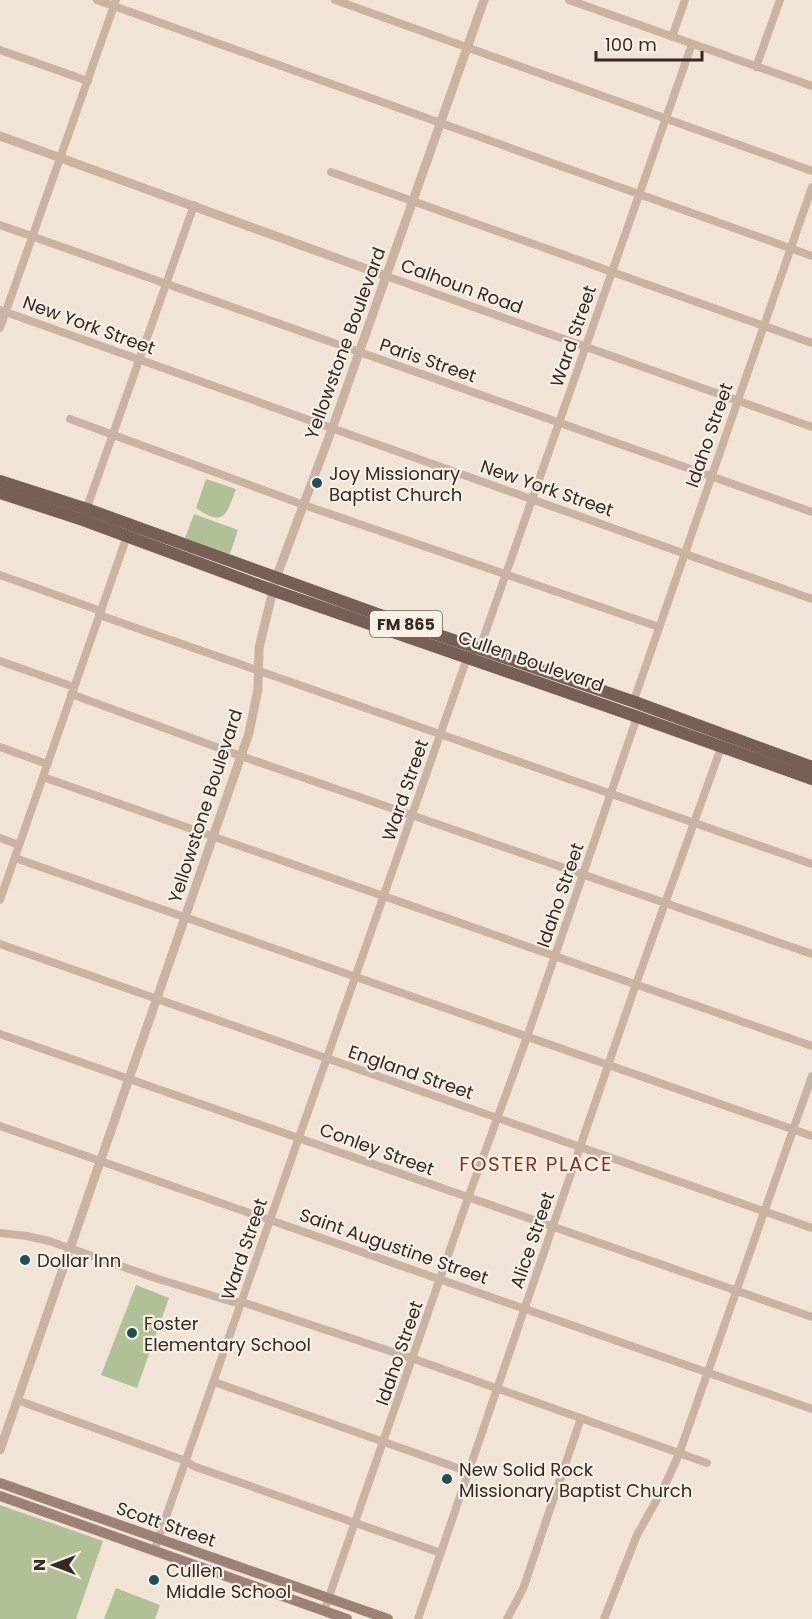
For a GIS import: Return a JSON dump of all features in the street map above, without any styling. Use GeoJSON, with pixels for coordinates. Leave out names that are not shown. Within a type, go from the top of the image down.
{"type":"FeatureCollection","features":[{"type":"Feature","properties":{"kind":"main road","name":"Cullen Boulevard"},"geometry":{"type":"LineString","coordinates":[[0,481],[272,590],[478,649],[635,716],[812,767]]}},
{"type":"Feature","properties":{"kind":"main road","name":"Cullen Boulevard"},"geometry":{"type":"LineString","coordinates":[[0,493],[85,515]]}},
{"type":"Feature","properties":{"kind":"main road","name":"Cullen Boulevard"},"geometry":{"type":"LineString","coordinates":[[128,531],[276,578],[467,658],[632,701],[812,779]]}},
{"type":"Feature","properties":{"kind":"main road","name":"Scott Street"},"geometry":{"type":"LineString","coordinates":[[0,1483],[388,1619]]}},
{"type":"Feature","properties":{"kind":"main road","name":"Scott Street"},"geometry":{"type":"LineString","coordinates":[[0,1496],[347,1619]]}},
{"type":"Feature","properties":{"kind":"main road"},"geometry":{"type":"LineString","coordinates":[[87,1527],[91,1515]]}},
{"type":"Feature","properties":{"kind":"street"},"geometry":{"type":"LineString","coordinates":[[97,0],[115,3],[439,124],[812,256]]}},
{"type":"Feature","properties":{"kind":"street"},"geometry":{"type":"LineString","coordinates":[[335,0],[812,171]]}},
{"type":"Feature","properties":{"kind":"street","name":"Yellowstone Boulevard"},"geometry":{"type":"LineString","coordinates":[[0,1450],[241,756],[255,708],[260,640],[276,578],[332,429],[484,0]]}},
{"type":"Feature","properties":{"kind":"street"},"geometry":{"type":"LineString","coordinates":[[569,0],[587,3],[672,37],[812,86]]}},
{"type":"Feature","properties":{"kind":"street"},"geometry":{"type":"LineString","coordinates":[[672,37],[685,0]]}},
{"type":"Feature","properties":{"kind":"street"},"geometry":{"type":"LineString","coordinates":[[756,67],[780,0]]}},
{"type":"Feature","properties":{"kind":"street"},"geometry":{"type":"LineString","coordinates":[[0,328],[3,311],[115,3]]}},
{"type":"Feature","properties":{"kind":"street","name":"Ward Street"},"geometry":{"type":"LineString","coordinates":[[478,649],[692,44]]}},
{"type":"Feature","properties":{"kind":"street"},"geometry":{"type":"LineString","coordinates":[[0,50],[88,81]]}},
{"type":"Feature","properties":{"kind":"street","name":"Calhoun Road"},"geometry":{"type":"LineString","coordinates":[[0,136],[585,348],[812,427]]}},
{"type":"Feature","properties":{"kind":"street"},"geometry":{"type":"LineString","coordinates":[[331,172],[812,343]]}},
{"type":"Feature","properties":{"kind":"street","name":"Idaho Street"},"geometry":{"type":"LineString","coordinates":[[324,1611],[612,793],[635,723],[632,701],[812,187]]}},
{"type":"Feature","properties":{"kind":"street"},"geometry":{"type":"LineString","coordinates":[[85,515],[194,205]]}},
{"type":"Feature","properties":{"kind":"street","name":"Paris Street"},"geometry":{"type":"LineString","coordinates":[[0,225],[812,512]]}},
{"type":"Feature","properties":{"kind":"street","name":"New York Street"},"geometry":{"type":"LineString","coordinates":[[3,311],[812,599]]}},
{"type":"Feature","properties":{"kind":"street"},"geometry":{"type":"LineString","coordinates":[[70,418],[304,505],[659,627]]}},
{"type":"Feature","properties":{"kind":"street"},"geometry":{"type":"LineString","coordinates":[[0,900],[128,531]]}},
{"type":"Feature","properties":{"kind":"street"},"geometry":{"type":"LineString","coordinates":[[0,575],[257,669],[812,864]]}},
{"type":"Feature","properties":{"kind":"street"},"geometry":{"type":"LineString","coordinates":[[467,658],[478,649]]}},
{"type":"Feature","properties":{"kind":"street","name":"Ward Street"},"geometry":{"type":"LineString","coordinates":[[154,1551],[467,658]]}},
{"type":"Feature","properties":{"kind":"street"},"geometry":{"type":"LineString","coordinates":[[0,661],[241,756],[584,873],[812,954]]}},
{"type":"Feature","properties":{"kind":"street","name":"Alice Street"},"geometry":{"type":"LineString","coordinates":[[418,1619],[636,984],[723,742]]}},
{"type":"Feature","properties":{"kind":"street"},"geometry":{"type":"LineString","coordinates":[[0,747],[47,764]]}},
{"type":"Feature","properties":{"kind":"street"},"geometry":{"type":"LineString","coordinates":[[43,777],[812,1046]]}},
{"type":"Feature","properties":{"kind":"street"},"geometry":{"type":"LineString","coordinates":[[0,838],[20,845]]}},
{"type":"Feature","properties":{"kind":"street"},"geometry":{"type":"LineString","coordinates":[[15,858],[812,1136]]}},
{"type":"Feature","properties":{"kind":"street","name":"England Street"},"geometry":{"type":"LineString","coordinates":[[0,944],[812,1228]]}},
{"type":"Feature","properties":{"kind":"street","name":"Conley Street"},"geometry":{"type":"LineString","coordinates":[[0,1034],[812,1317]]}},
{"type":"Feature","properties":{"kind":"street"},"geometry":{"type":"LineString","coordinates":[[604,1619],[637,1535],[665,1485],[679,1454],[812,1076]]}},
{"type":"Feature","properties":{"kind":"street","name":"Saint Augustine Street"},"geometry":{"type":"LineString","coordinates":[[0,1126],[812,1409]]}},
{"type":"Feature","properties":{"kind":"street"},"geometry":{"type":"LineString","coordinates":[[0,1233],[37,1238],[155,1278],[233,1302],[242,1302],[414,1359],[706,1463]]}},
{"type":"Feature","properties":{"kind":"street"},"geometry":{"type":"LineString","coordinates":[[214,1382],[469,1472]]}},
{"type":"Feature","properties":{"kind":"street"},"geometry":{"type":"LineString","coordinates":[[17,1400],[186,1461],[194,1466],[441,1553]]}},
{"type":"Feature","properties":{"kind":"street"},"geometry":{"type":"LineString","coordinates":[[507,1619],[523,1589],[581,1418]]}},
{"type":"Feature","properties":{"kind":"green space"},"geometry":{"type":"Polygon","coordinates":[[[206,479],[236,489],[227,511],[219,517],[205,514],[196,508],[206,479]]]}},
{"type":"Feature","properties":{"kind":"green space"},"geometry":{"type":"Polygon","coordinates":[[[194,514],[238,530],[230,554],[185,538],[194,514]]]}},
{"type":"Feature","properties":{"kind":"green space"},"geometry":{"type":"Polygon","coordinates":[[[136,1285],[169,1298],[137,1388],[101,1375],[136,1285]]]}},
{"type":"Feature","properties":{"kind":"green space"},"geometry":{"type":"Polygon","coordinates":[[[0,1505],[103,1541],[76,1619],[0,1619],[0,1505]]]}},
{"type":"Feature","properties":{"kind":"green space"},"geometry":{"type":"Polygon","coordinates":[[[116,1588],[160,1605],[155,1619],[104,1619],[116,1588]]]}},
{"type":"Feature","properties":{"kind":"place","name":"Joy Missionary Baptist Church"},"geometry":{"type":"Point","coordinates":[317,483]}},
{"type":"Feature","properties":{"kind":"place","name":"Dollar Inn"},"geometry":{"type":"Point","coordinates":[25,1260]}},
{"type":"Feature","properties":{"kind":"place","name":"Foster Elementary School"},"geometry":{"type":"Point","coordinates":[132,1333]}},
{"type":"Feature","properties":{"kind":"place","name":"New Solid Rock Missionary Baptist Church"},"geometry":{"type":"Point","coordinates":[447,1479]}},
{"type":"Feature","properties":{"kind":"place","name":"Cullen Middle School"},"geometry":{"type":"Point","coordinates":[154,1580]}},
{"type":"Feature","properties":{"kind":"district","name":"FOSTER PLACE"},"geometry":{"type":"Point","coordinates":[536,1164]}}]}
